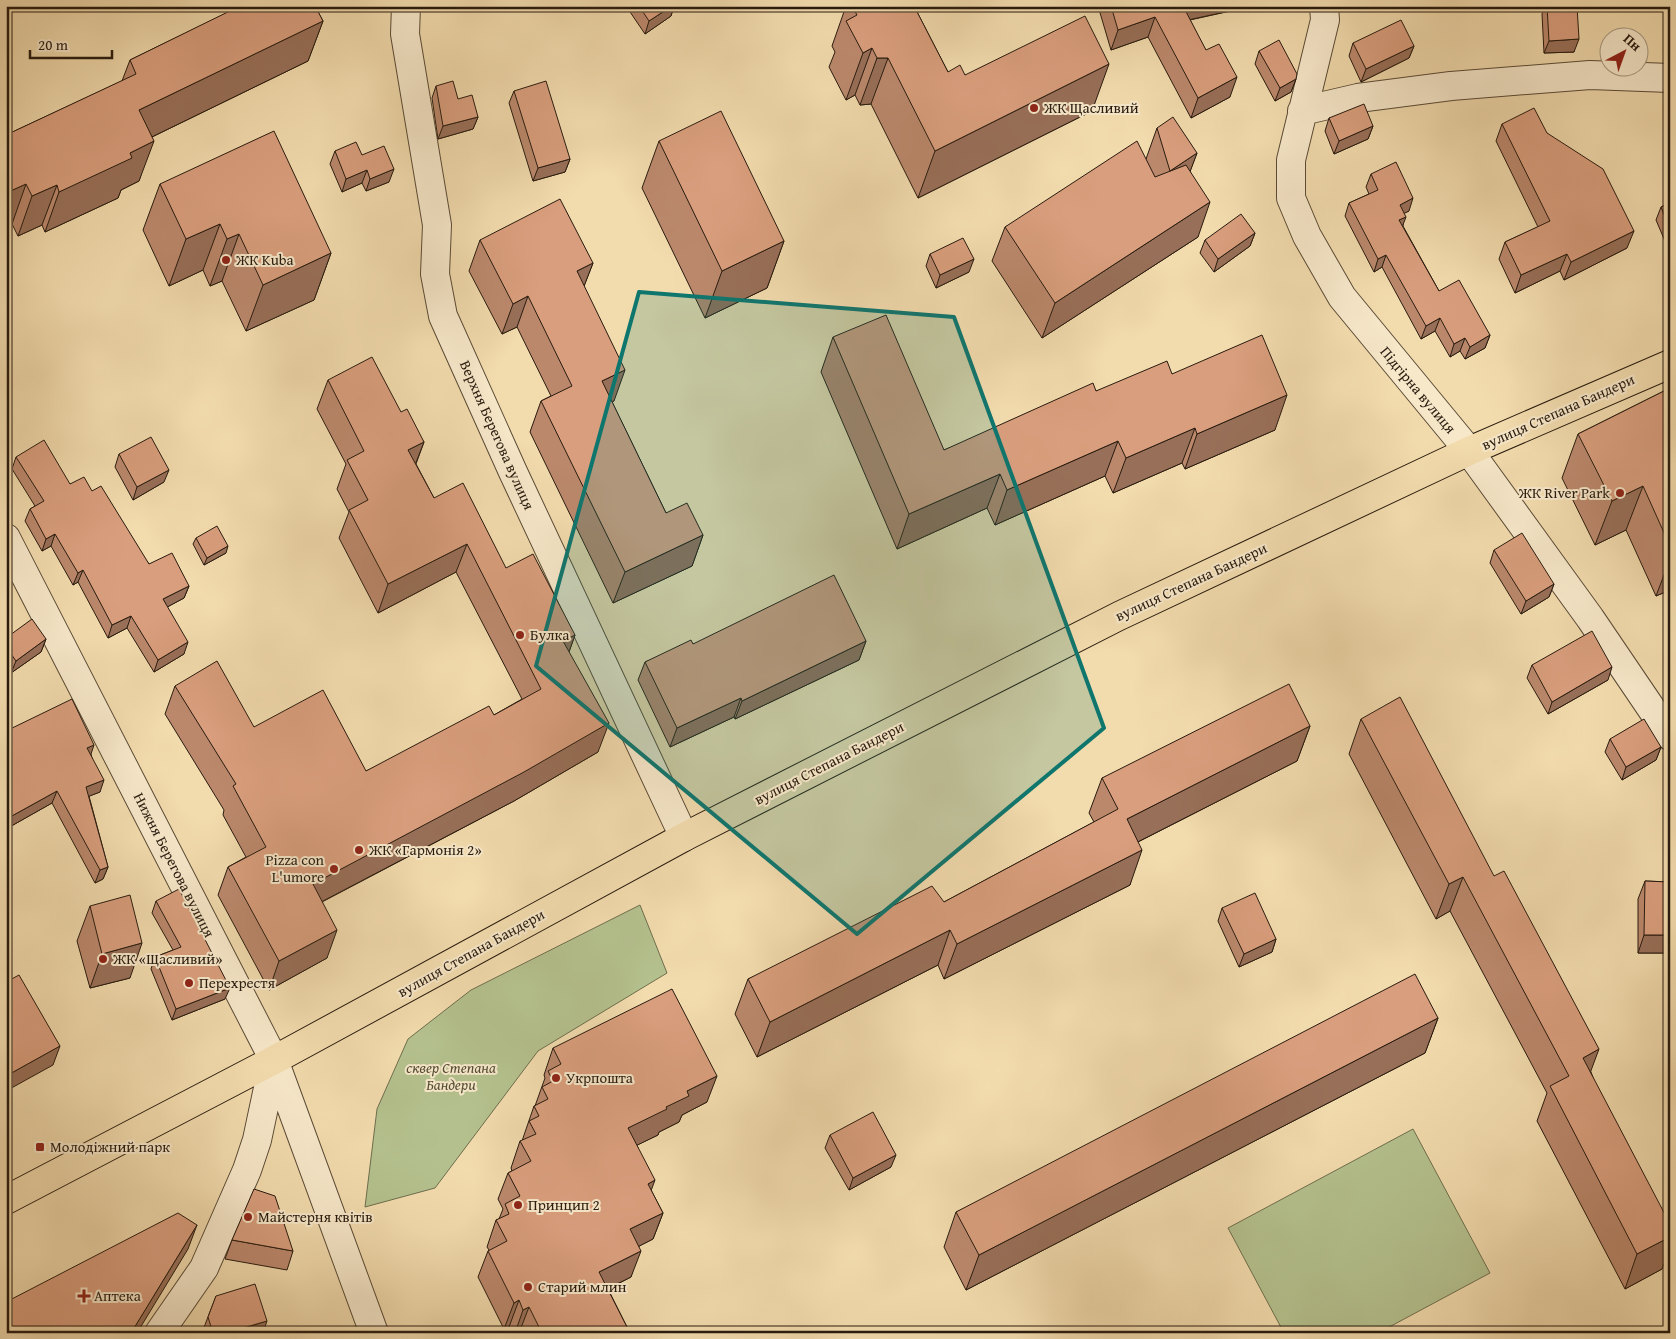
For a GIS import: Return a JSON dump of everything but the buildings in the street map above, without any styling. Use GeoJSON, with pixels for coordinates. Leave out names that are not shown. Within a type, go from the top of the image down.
{"type":"FeatureCollection","features":[{"type":"Feature","properties":{"kind":"main road","name":"вулиця Степана Бандери"},"geometry":{"type":"LineString","coordinates":[[6,1200],[274,1060],[684,837],[1119,616],[1469,451],[1670,364]]}},
{"type":"Feature","properties":{"kind":"street","name":"Верхня Берегова вулиця"},"geometry":{"type":"LineString","coordinates":[[406,6],[406,34],[438,225],[435,274],[443,316],[513,472],[684,837]]}},
{"type":"Feature","properties":{"kind":"street","name":"Підгірна вулиця"},"geometry":{"type":"LineString","coordinates":[[1324,6],[1325,20],[1291,160],[1291,198],[1307,236],[1342,297],[1469,451],[1590,618],[1670,736]]}},
{"type":"Feature","properties":{"kind":"street"},"geometry":{"type":"LineString","coordinates":[[1302,112],[1358,98],[1451,86],[1590,75],[1670,78]]}},
{"type":"Feature","properties":{"kind":"street","name":"Нижня Берегова вулиця"},"geometry":{"type":"LineString","coordinates":[[6,538],[274,1060],[374,1333]]}},
{"type":"Feature","properties":{"kind":"street"},"geometry":{"type":"LineString","coordinates":[[159,1333],[204,1268],[247,1170],[256,1140],[274,1060]]}},
{"type":"Feature","properties":{"kind":"highlighted area"},"geometry":{"type":"Polygon","coordinates":[[[639,292],[954,317],[1104,728],[857,934],[536,666],[639,292]]]}},
{"type":"Feature","properties":{"kind":"green space","name":"сквер Степана Бандери"},"geometry":{"type":"Polygon","coordinates":[[[640,905],[667,973],[538,1051],[435,1188],[365,1207],[377,1109],[408,1039],[471,990],[640,905]]]}},
{"type":"Feature","properties":{"kind":"green space"},"geometry":{"type":"Polygon","coordinates":[[[1413,1129],[1490,1273],[1378,1333],[1284,1333],[1228,1228],[1413,1129]]]}},
{"type":"Feature","properties":{"kind":"place","name":"ЖК Щасливий"},"geometry":{"type":"Point","coordinates":[1034,108]}},
{"type":"Feature","properties":{"kind":"place","name":"ЖК Kuba"},"geometry":{"type":"Point","coordinates":[226,260]}},
{"type":"Feature","properties":{"kind":"place","name":"ЖК River Park"},"geometry":{"type":"Point","coordinates":[1620,493]}},
{"type":"Feature","properties":{"kind":"place","name":"Булка"},"geometry":{"type":"Point","coordinates":[520,635]}},
{"type":"Feature","properties":{"kind":"place","name":"ЖК «Гармонія 2»"},"geometry":{"type":"Point","coordinates":[359,850]}},
{"type":"Feature","properties":{"kind":"place","name":"Pizza con L'umore"},"geometry":{"type":"Point","coordinates":[334,869]}},
{"type":"Feature","properties":{"kind":"place","name":"ЖК «Щасливий»"},"geometry":{"type":"Point","coordinates":[103,959]}},
{"type":"Feature","properties":{"kind":"place","name":"Перехрестя"},"geometry":{"type":"Point","coordinates":[189,983]}},
{"type":"Feature","properties":{"kind":"place","name":"Укрпошта"},"geometry":{"type":"Point","coordinates":[556,1078]}},
{"type":"Feature","properties":{"kind":"place","name":"Молодіжний парк"},"geometry":{"type":"Point","coordinates":[40,1147]}},
{"type":"Feature","properties":{"kind":"place","name":"Принцип 2"},"geometry":{"type":"Point","coordinates":[518,1205]}},
{"type":"Feature","properties":{"kind":"place","name":"Майстерня квітів"},"geometry":{"type":"Point","coordinates":[248,1217]}},
{"type":"Feature","properties":{"kind":"place","name":"Старий млин"},"geometry":{"type":"Point","coordinates":[528,1287]}},
{"type":"Feature","properties":{"kind":"place","name":"Аптека"},"geometry":{"type":"Point","coordinates":[84,1296]}}]}
